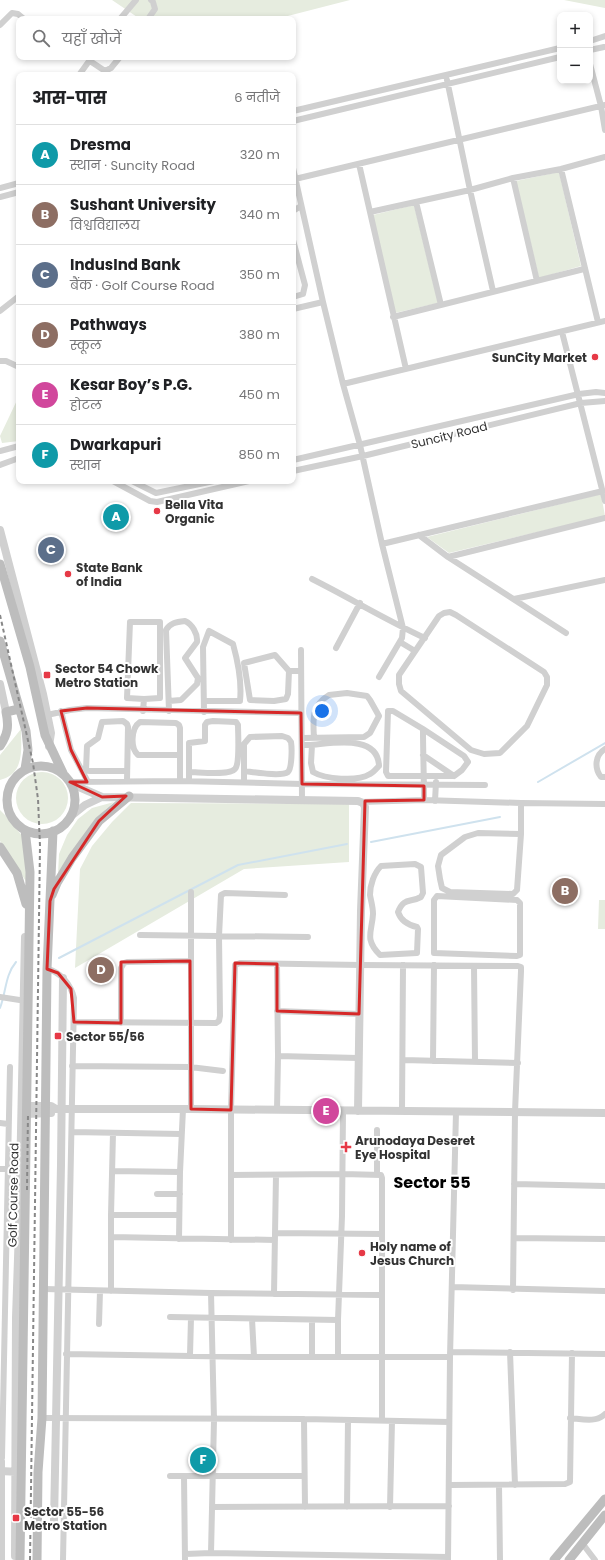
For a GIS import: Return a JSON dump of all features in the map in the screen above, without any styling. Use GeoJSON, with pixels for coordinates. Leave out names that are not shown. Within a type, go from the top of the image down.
{"type":"FeatureCollection","features":[{"type":"Feature","properties":{"kind":"main road"},"geometry":{"type":"LineString","coordinates":[[0,564],[30,666],[41,720],[49,746],[63,773],[71,783],[75,802],[70,817],[63,826],[53,831],[39,833],[25,830],[16,823],[9,813],[0,807]]}},
{"type":"Feature","properties":{"kind":"main road"},"geometry":{"type":"LineString","coordinates":[[0,641],[26,732],[28,750],[25,769]]}},
{"type":"Feature","properties":{"kind":"main road"},"geometry":{"type":"LineString","coordinates":[[0,746],[6,737],[9,727],[6,712],[19,709]]}},
{"type":"Feature","properties":{"kind":"main road"},"geometry":{"type":"LineString","coordinates":[[9,813],[7,797],[12,781],[18,774],[25,769],[34,766],[54,768],[63,773]]}},
{"type":"Feature","properties":{"kind":"main road"},"geometry":{"type":"LineString","coordinates":[[0,786],[12,781]]}},
{"type":"Feature","properties":{"kind":"main road"},"geometry":{"type":"LineString","coordinates":[[50,901],[57,883],[68,864],[99,821],[129,796]]}},
{"type":"Feature","properties":{"kind":"main road","name":"Golf Course Road"},"geometry":{"type":"LineString","coordinates":[[18,1558],[23,1169],[26,1110],[26,1001],[30,872],[25,830]]}},
{"type":"Feature","properties":{"kind":"main road"},"geometry":{"type":"LineString","coordinates":[[37,1560],[38,1472],[42,1418],[47,969],[53,831]]}},
{"type":"Feature","properties":{"kind":"main road"},"geometry":{"type":"LineString","coordinates":[[0,848],[17,873],[29,917]]}},
{"type":"Feature","properties":{"kind":"main road"},"geometry":{"type":"LineString","coordinates":[[554,1560],[605,1499]]}},
{"type":"Feature","properties":{"kind":"main road"},"geometry":{"type":"LineString","coordinates":[[569,1560],[605,1515]]}},
{"type":"Feature","properties":{"kind":"street"},"geometry":{"type":"LineString","coordinates":[[123,16],[136,0]]}},
{"type":"Feature","properties":{"kind":"street"},"geometry":{"type":"LineString","coordinates":[[150,16],[155,9],[151,0]]}},
{"type":"Feature","properties":{"kind":"street"},"geometry":{"type":"LineString","coordinates":[[0,25],[12,13],[20,16]]}},
{"type":"Feature","properties":{"kind":"street"},"geometry":{"type":"LineString","coordinates":[[593,40],[605,36]]}},
{"type":"Feature","properties":{"kind":"street"},"geometry":{"type":"LineString","coordinates":[[593,49],[604,47]]}},
{"type":"Feature","properties":{"kind":"street"},"geometry":{"type":"LineString","coordinates":[[296,110],[557,49]]}},
{"type":"Feature","properties":{"kind":"street"},"geometry":{"type":"LineString","coordinates":[[296,120],[557,58]]}},
{"type":"Feature","properties":{"kind":"street"},"geometry":{"type":"LineString","coordinates":[[81,72],[90,60]]}},
{"type":"Feature","properties":{"kind":"street"},"geometry":{"type":"LineString","coordinates":[[92,60],[105,71],[111,68],[118,60]]}},
{"type":"Feature","properties":{"kind":"street"},"geometry":{"type":"LineString","coordinates":[[593,73],[603,105],[605,130]]}},
{"type":"Feature","properties":{"kind":"street"},"geometry":{"type":"LineString","coordinates":[[446,76],[493,291]]}},
{"type":"Feature","properties":{"kind":"street"},"geometry":{"type":"LineString","coordinates":[[296,180],[603,105]]}},
{"type":"Feature","properties":{"kind":"street"},"geometry":{"type":"LineString","coordinates":[[370,212],[470,190],[513,178],[561,169],[605,157]]}},
{"type":"Feature","properties":{"kind":"street"},"geometry":{"type":"LineString","coordinates":[[359,164],[406,369]]}},
{"type":"Feature","properties":{"kind":"street"},"geometry":{"type":"LineString","coordinates":[[561,169],[598,322]]}},
{"type":"Feature","properties":{"kind":"street"},"geometry":{"type":"LineString","coordinates":[[513,178],[537,281]]}},
{"type":"Feature","properties":{"kind":"street"},"geometry":{"type":"LineString","coordinates":[[0,188],[16,184]]}},
{"type":"Feature","properties":{"kind":"street"},"geometry":{"type":"LineString","coordinates":[[10,186],[12,194]]}},
{"type":"Feature","properties":{"kind":"street"},"geometry":{"type":"LineString","coordinates":[[0,197],[16,193]]}},
{"type":"Feature","properties":{"kind":"street"},"geometry":{"type":"LineString","coordinates":[[296,196],[300,206],[322,302],[363,456],[382,544],[403,628],[403,634],[400,642],[379,677]]}},
{"type":"Feature","properties":{"kind":"street"},"geometry":{"type":"LineString","coordinates":[[416,202],[442,305]]}},
{"type":"Feature","properties":{"kind":"street"},"geometry":{"type":"LineString","coordinates":[[296,209],[300,206]]}},
{"type":"Feature","properties":{"kind":"street"},"geometry":{"type":"LineString","coordinates":[[296,258],[305,285],[303,294],[296,296]]}},
{"type":"Feature","properties":{"kind":"street"},"geometry":{"type":"LineString","coordinates":[[393,317],[584,269]]}},
{"type":"Feature","properties":{"kind":"street"},"geometry":{"type":"LineString","coordinates":[[0,312],[16,299]]}},
{"type":"Feature","properties":{"kind":"street"},"geometry":{"type":"LineString","coordinates":[[296,308],[322,302]]}},
{"type":"Feature","properties":{"kind":"street"},"geometry":{"type":"LineString","coordinates":[[343,384],[605,321]]}},
{"type":"Feature","properties":{"kind":"street"},"geometry":{"type":"LineString","coordinates":[[562,332],[605,500]]}},
{"type":"Feature","properties":{"kind":"street"},"geometry":{"type":"LineString","coordinates":[[0,361],[16,366]]}},
{"type":"Feature","properties":{"kind":"street"},"geometry":{"type":"LineString","coordinates":[[296,457],[360,445],[579,394],[596,392],[605,393]]}},
{"type":"Feature","properties":{"kind":"street","name":"Suncity Road"},"geometry":{"type":"LineString","coordinates":[[296,470],[363,456],[581,403],[605,401]]}},
{"type":"Feature","properties":{"kind":"street"},"geometry":{"type":"LineString","coordinates":[[0,451],[16,447]]}},
{"type":"Feature","properties":{"kind":"street"},"geometry":{"type":"LineString","coordinates":[[0,465],[16,459]]}},
{"type":"Feature","properties":{"kind":"street"},"geometry":{"type":"LineString","coordinates":[[119,484],[150,501],[157,502],[236,484]]}},
{"type":"Feature","properties":{"kind":"street"},"geometry":{"type":"LineString","coordinates":[[137,484],[151,492],[158,493],[200,484]]}},
{"type":"Feature","properties":{"kind":"street"},"geometry":{"type":"LineString","coordinates":[[382,544],[602,491]]}},
{"type":"Feature","properties":{"kind":"street"},"geometry":{"type":"LineString","coordinates":[[448,557],[605,518]]}},
{"type":"Feature","properties":{"kind":"street"},"geometry":{"type":"LineString","coordinates":[[0,530],[36,664],[51,733],[49,746]]}},
{"type":"Feature","properties":{"kind":"street"},"geometry":{"type":"LineString","coordinates":[[420,535],[448,557],[566,633]]}},
{"type":"Feature","properties":{"kind":"street"},"geometry":{"type":"LineString","coordinates":[[312,579],[360,603],[403,628],[425,638]]}},
{"type":"Feature","properties":{"kind":"street"},"geometry":{"type":"LineString","coordinates":[[514,600],[605,580]]}},
{"type":"Feature","properties":{"kind":"street"},"geometry":{"type":"LineString","coordinates":[[336,648],[360,603]]}},
{"type":"Feature","properties":{"kind":"street"},"geometry":{"type":"LineString","coordinates":[[450,612],[544,672],[547,677],[547,686],[526,726],[500,753],[484,754],[471,750],[401,691],[399,684],[400,674],[425,638],[440,616],[444,613],[450,612]]}},
{"type":"Feature","properties":{"kind":"street"},"geometry":{"type":"LineString","coordinates":[[169,701],[181,700],[195,686],[198,680],[196,674],[185,658],[198,639],[192,627],[185,621],[173,623],[166,630],[169,711]]}},
{"type":"Feature","properties":{"kind":"street"},"geometry":{"type":"LineString","coordinates":[[130,622],[160,622],[160,698],[144,699],[127,698],[130,622]]}},
{"type":"Feature","properties":{"kind":"street"},"geometry":{"type":"LineString","coordinates":[[204,701],[240,701],[241,693],[238,663],[233,644],[209,631],[203,647],[204,712]]}},
{"type":"Feature","properties":{"kind":"street"},"geometry":{"type":"LineString","coordinates":[[400,642],[415,651]]}},
{"type":"Feature","properties":{"kind":"street"},"geometry":{"type":"LineString","coordinates":[[301,650],[302,800]]}},
{"type":"Feature","properties":{"kind":"street"},"geometry":{"type":"LineString","coordinates":[[289,671],[288,694],[286,699],[274,701],[250,700],[244,663],[275,655],[289,671],[301,671]]}},
{"type":"Feature","properties":{"kind":"street"},"geometry":{"type":"LineString","coordinates":[[0,684],[6,712]]}},
{"type":"Feature","properties":{"kind":"street"},"geometry":{"type":"LineString","coordinates":[[302,738],[313,741],[362,744],[372,748],[377,754],[379,766],[371,774],[362,777],[327,777],[313,772],[311,764],[313,741],[313,714],[328,695],[347,694],[367,696],[378,712],[378,720],[370,733],[364,737],[313,741],[302,745]]}},
{"type":"Feature","properties":{"kind":"street"},"geometry":{"type":"LineString","coordinates":[[143,711],[144,699]]}},
{"type":"Feature","properties":{"kind":"street"},"geometry":{"type":"LineString","coordinates":[[47,715],[61,711],[87,708],[143,711],[302,713]]}},
{"type":"Feature","properties":{"kind":"street"},"geometry":{"type":"LineString","coordinates":[[61,711],[71,750],[88,782]]}},
{"type":"Feature","properties":{"kind":"street"},"geometry":{"type":"LineString","coordinates":[[388,711],[393,711],[467,758],[467,765],[454,776],[424,777],[387,775],[388,711]]}},
{"type":"Feature","properties":{"kind":"street"},"geometry":{"type":"LineString","coordinates":[[189,772],[228,773],[235,770],[238,756],[238,725],[236,722],[213,720],[207,722],[205,725],[205,741],[189,743],[189,772],[189,781]]}},
{"type":"Feature","properties":{"kind":"street"},"geometry":{"type":"LineString","coordinates":[[126,781],[127,771],[127,724],[123,721],[102,722],[98,738],[87,746],[86,770],[127,771]]}},
{"type":"Feature","properties":{"kind":"street"},"geometry":{"type":"LineString","coordinates":[[180,754],[138,755],[133,748],[135,726],[140,722],[176,723],[179,725],[180,728],[180,754],[180,781]]}},
{"type":"Feature","properties":{"kind":"street"},"geometry":{"type":"LineString","coordinates":[[423,729],[424,800]]}},
{"type":"Feature","properties":{"kind":"street"},"geometry":{"type":"LineString","coordinates":[[244,771],[277,774],[289,771],[291,742],[288,738],[282,736],[250,737],[244,744],[244,771],[244,782]]}},
{"type":"Feature","properties":{"kind":"street"},"geometry":{"type":"LineString","coordinates":[[605,749],[600,752],[597,757],[597,772],[601,777],[605,777]]}},
{"type":"Feature","properties":{"kind":"street"},"geometry":{"type":"LineString","coordinates":[[423,754],[454,776]]}},
{"type":"Feature","properties":{"kind":"street"},"geometry":{"type":"LineString","coordinates":[[436,776],[436,801]]}},
{"type":"Feature","properties":{"kind":"street"},"geometry":{"type":"LineString","coordinates":[[71,783],[189,781],[424,786],[485,785]]}},
{"type":"Feature","properties":{"kind":"street"},"geometry":{"type":"LineString","coordinates":[[71,783],[102,797]]}},
{"type":"Feature","properties":{"kind":"street"},"geometry":{"type":"LineString","coordinates":[[70,817],[85,805],[102,797],[129,796],[361,802],[424,800],[605,804]]}},
{"type":"Feature","properties":{"kind":"street"},"geometry":{"type":"LineString","coordinates":[[358,1111],[361,911],[365,807],[361,802]]}},
{"type":"Feature","properties":{"kind":"street"},"geometry":{"type":"LineString","coordinates":[[521,803],[521,834],[517,890],[513,894],[450,892],[442,888],[438,866],[441,855],[465,837],[478,833],[521,834]]}},
{"type":"Feature","properties":{"kind":"street"},"geometry":{"type":"LineString","coordinates":[[415,864],[421,867],[423,893],[421,898],[408,900],[401,905],[398,912],[402,920],[408,925],[417,927],[418,929],[417,953],[380,955],[374,949],[370,940],[369,932],[373,915],[372,907],[370,894],[375,872],[381,866],[415,864]]}},
{"type":"Feature","properties":{"kind":"street"},"geometry":{"type":"LineString","coordinates":[[179,1239],[181,1134],[187,1109],[190,1067],[191,892]]}},
{"type":"Feature","properties":{"kind":"street"},"geometry":{"type":"LineString","coordinates":[[74,1022],[216,1023],[219,1021],[220,1016],[219,936],[221,895],[225,893],[285,895]]}},
{"type":"Feature","properties":{"kind":"street"},"geometry":{"type":"LineString","coordinates":[[435,897],[517,900],[520,903],[520,955],[481,955],[434,953],[435,897]]}},
{"type":"Feature","properties":{"kind":"street"},"geometry":{"type":"LineString","coordinates":[[361,911],[372,907]]}},
{"type":"Feature","properties":{"kind":"street"},"geometry":{"type":"LineString","coordinates":[[361,911],[373,915]]}},
{"type":"Feature","properties":{"kind":"street"},"geometry":{"type":"LineString","coordinates":[[140,935],[308,937]]}},
{"type":"Feature","properties":{"kind":"street"},"geometry":{"type":"LineString","coordinates":[[472,955],[476,966],[475,1061]]}},
{"type":"Feature","properties":{"kind":"street"},"geometry":{"type":"LineString","coordinates":[[476,966],[481,955]]}},
{"type":"Feature","properties":{"kind":"street"},"geometry":{"type":"LineString","coordinates":[[120,1023],[121,968],[124,963],[190,961]]}},
{"type":"Feature","properties":{"kind":"street"},"geometry":{"type":"LineString","coordinates":[[231,1240],[231,1110],[235,965],[240,963],[518,966],[521,967],[515,1112],[512,1290]]}},
{"type":"Feature","properties":{"kind":"street"},"geometry":{"type":"LineString","coordinates":[[277,964],[277,1110]]}},
{"type":"Feature","properties":{"kind":"street"},"geometry":{"type":"LineString","coordinates":[[402,1111],[403,965]]}},
{"type":"Feature","properties":{"kind":"street"},"geometry":{"type":"LineString","coordinates":[[433,1060],[434,965]]}},
{"type":"Feature","properties":{"kind":"street"},"geometry":{"type":"LineString","coordinates":[[47,969],[56,972],[69,985],[73,993],[74,1022],[66,1354],[63,1560]]}},
{"type":"Feature","properties":{"kind":"street"},"geometry":{"type":"LineString","coordinates":[[54,1522],[59,1109],[63,978]]}},
{"type":"Feature","properties":{"kind":"street"},"geometry":{"type":"LineString","coordinates":[[0,997],[26,1001],[23,1169],[0,1169]]}},
{"type":"Feature","properties":{"kind":"street"},"geometry":{"type":"LineString","coordinates":[[277,1011],[359,1014]]}},
{"type":"Feature","properties":{"kind":"street"},"geometry":{"type":"LineString","coordinates":[[278,1056],[358,1058]]}},
{"type":"Feature","properties":{"kind":"street"},"geometry":{"type":"LineString","coordinates":[[403,1060],[518,1063]]}},
{"type":"Feature","properties":{"kind":"street"},"geometry":{"type":"LineString","coordinates":[[72,1066],[190,1067],[223,1071]]}},
{"type":"Feature","properties":{"kind":"street"},"geometry":{"type":"LineString","coordinates":[[2,1560],[1,1457],[3,1290],[8,1231],[7,1169],[10,1067]]}},
{"type":"Feature","properties":{"kind":"street"},"geometry":{"type":"LineString","coordinates":[[26,1110],[46,1109],[51,1106],[59,1109],[605,1113]]}},
{"type":"Feature","properties":{"kind":"street"},"geometry":{"type":"LineString","coordinates":[[338,1357],[342,1233],[343,1111]]}},
{"type":"Feature","properties":{"kind":"street"},"geometry":{"type":"LineString","coordinates":[[184,1476],[185,1557],[211,1553],[304,1557],[448,1558],[450,1485],[450,1354],[456,1112]]}},
{"type":"Feature","properties":{"kind":"street"},"geometry":{"type":"LineString","coordinates":[[0,1124],[8,1124]]}},
{"type":"Feature","properties":{"kind":"street"},"geometry":{"type":"LineString","coordinates":[[377,1130],[377,1174]]}},
{"type":"Feature","properties":{"kind":"street"},"geometry":{"type":"LineString","coordinates":[[72,1132],[181,1134]]}},
{"type":"Feature","properties":{"kind":"street"},"geometry":{"type":"LineString","coordinates":[[111,1291],[113,1132]]}},
{"type":"Feature","properties":{"kind":"street"},"geometry":{"type":"LineString","coordinates":[[112,1171],[180,1172]]}},
{"type":"Feature","properties":{"kind":"street"},"geometry":{"type":"LineString","coordinates":[[231,1175],[381,1175],[382,1420]]}},
{"type":"Feature","properties":{"kind":"street"},"geometry":{"type":"LineString","coordinates":[[274,1294],[276,1175]]}},
{"type":"Feature","properties":{"kind":"street"},"geometry":{"type":"LineString","coordinates":[[514,1184],[605,1186]]}},
{"type":"Feature","properties":{"kind":"street"},"geometry":{"type":"LineString","coordinates":[[157,1194],[180,1194]]}},
{"type":"Feature","properties":{"kind":"street"},"geometry":{"type":"LineString","coordinates":[[111,1216],[179,1215]]}},
{"type":"Feature","properties":{"kind":"street"},"geometry":{"type":"LineString","coordinates":[[0,1230],[8,1231]]}},
{"type":"Feature","properties":{"kind":"street"},"geometry":{"type":"LineString","coordinates":[[275,1233],[382,1234]]}},
{"type":"Feature","properties":{"kind":"street"},"geometry":{"type":"LineString","coordinates":[[111,1237],[275,1240]]}},
{"type":"Feature","properties":{"kind":"street"},"geometry":{"type":"LineString","coordinates":[[514,1238],[605,1239]]}},
{"type":"Feature","properties":{"kind":"street"},"geometry":{"type":"LineString","coordinates":[[452,1287],[512,1290],[605,1291]]}},
{"type":"Feature","properties":{"kind":"street"},"geometry":{"type":"LineString","coordinates":[[44,1289],[381,1295]]}},
{"type":"Feature","properties":{"kind":"street"},"geometry":{"type":"LineString","coordinates":[[3,1290],[21,1290]]}},
{"type":"Feature","properties":{"kind":"street"},"geometry":{"type":"LineString","coordinates":[[100,1290],[100,1324]]}},
{"type":"Feature","properties":{"kind":"street"},"geometry":{"type":"LineString","coordinates":[[211,1553],[214,1420],[212,1293]]}},
{"type":"Feature","properties":{"kind":"street"},"geometry":{"type":"LineString","coordinates":[[170,1317],[212,1319],[338,1320]]}},
{"type":"Feature","properties":{"kind":"street"},"geometry":{"type":"LineString","coordinates":[[190,1356],[191,1318]]}},
{"type":"Feature","properties":{"kind":"street"},"geometry":{"type":"LineString","coordinates":[[252,1319],[254,1357]]}},
{"type":"Feature","properties":{"kind":"street"},"geometry":{"type":"LineString","coordinates":[[312,1320],[312,1357]]}},
{"type":"Feature","properties":{"kind":"street"},"geometry":{"type":"LineString","coordinates":[[66,1354],[254,1357],[382,1357],[510,1352],[605,1354]]}},
{"type":"Feature","properties":{"kind":"street"},"geometry":{"type":"LineString","coordinates":[[510,1352],[515,1485]]}},
{"type":"Feature","properties":{"kind":"street"},"geometry":{"type":"LineString","coordinates":[[450,1485],[565,1484],[570,1482],[572,1353]]}},
{"type":"Feature","properties":{"kind":"street"},"geometry":{"type":"LineString","coordinates":[[570,1418],[596,1420],[605,1414]]}},
{"type":"Feature","properties":{"kind":"street"},"geometry":{"type":"LineString","coordinates":[[42,1418],[214,1420],[304,1419],[449,1422]]}},
{"type":"Feature","properties":{"kind":"street"},"geometry":{"type":"LineString","coordinates":[[304,1419],[305,1507]]}},
{"type":"Feature","properties":{"kind":"street"},"geometry":{"type":"LineString","coordinates":[[347,1507],[348,1420]]}},
{"type":"Feature","properties":{"kind":"street"},"geometry":{"type":"LineString","coordinates":[[390,1507],[392,1421]]}},
{"type":"Feature","properties":{"kind":"street"},"geometry":{"type":"LineString","coordinates":[[1,1471],[19,1472]]}},
{"type":"Feature","properties":{"kind":"street"},"geometry":{"type":"LineString","coordinates":[[170,1476],[304,1476]]}},
{"type":"Feature","properties":{"kind":"street"},"geometry":{"type":"LineString","coordinates":[[499,1485],[500,1560]]}},
{"type":"Feature","properties":{"kind":"street"},"geometry":{"type":"LineString","coordinates":[[212,1507],[449,1506]]}},
{"type":"Feature","properties":{"kind":"street"},"geometry":{"type":"LineString","coordinates":[[582,1543],[595,1560]]}},
{"type":"Feature","properties":{"kind":"highlighted area"},"geometry":{"type":"Polygon","coordinates":[[[87,708],[301,713],[302,784],[424,786],[424,800],[365,801],[359,1014],[277,1011],[277,964],[235,963],[231,1110],[191,1109],[190,961],[121,962],[121,1023],[74,1022],[71,989],[58,973],[47,969],[50,901],[54,889],[99,821],[126,796],[102,797],[70,782],[87,782],[71,750],[61,711],[87,708]]]}},
{"type":"Feature","properties":{"kind":"shaded area"},"geometry":{"type":"Polygon","coordinates":[[[112,0],[350,0],[288,16],[136,16],[112,0]]]}},
{"type":"Feature","properties":{"kind":"shaded area"},"geometry":{"type":"Polygon","coordinates":[[[564,0],[605,0],[605,8],[564,0]]]}},
{"type":"Feature","properties":{"kind":"shaded area"},"geometry":{"type":"Polygon","coordinates":[[[559,172],[581,266],[539,278],[516,181],[559,172]]]}},
{"type":"Feature","properties":{"kind":"shaded area"},"geometry":{"type":"Polygon","coordinates":[[[414,205],[438,303],[395,313],[373,215],[414,205]]]}},
{"type":"Feature","properties":{"kind":"shaded area"},"geometry":{"type":"Polygon","coordinates":[[[16,402],[16,441],[2,443],[0,436],[16,402]]]}},
{"type":"Feature","properties":{"kind":"shaded area"},"geometry":{"type":"Polygon","coordinates":[[[601,494],[605,516],[449,553],[427,537],[601,494]]]}},
{"type":"Feature","properties":{"kind":"shaded area"},"geometry":{"type":"Polygon","coordinates":[[[21,729],[21,754],[18,766],[11,775],[0,780],[0,755],[21,729]]]}},
{"type":"Feature","properties":{"kind":"shaded area"},"geometry":{"type":"Polygon","coordinates":[[[42,772],[52,774],[60,780],[66,788],[68,798],[66,808],[60,816],[52,822],[42,824],[32,822],[24,816],[18,808],[16,798],[18,788],[24,780],[32,774],[42,772]]]}},
{"type":"Feature","properties":{"kind":"shaded area"},"geometry":{"type":"Polygon","coordinates":[[[114,802],[90,827],[58,874],[59,854],[67,835],[78,819],[92,808],[114,802]]]}},
{"type":"Feature","properties":{"kind":"shaded area"},"geometry":{"type":"Polygon","coordinates":[[[131,803],[349,804],[349,862],[244,869],[75,968],[80,869],[92,846],[112,822],[131,803]]]}},
{"type":"Feature","properties":{"kind":"shaded area"},"geometry":{"type":"Polygon","coordinates":[[[0,810],[23,837],[27,883],[0,841],[0,810]]]}},
{"type":"Feature","properties":{"kind":"shaded area"},"geometry":{"type":"Polygon","coordinates":[[[599,900],[605,900],[605,929],[598,929],[599,900]]]}},
{"type":"Feature","properties":{"kind":"waterway"},"geometry":{"type":"LineString","coordinates":[[538,782],[605,743]]}},
{"type":"Feature","properties":{"kind":"waterway"},"geometry":{"type":"LineString","coordinates":[[371,842],[500,817]]}},
{"type":"Feature","properties":{"kind":"waterway"},"geometry":{"type":"LineString","coordinates":[[59,958],[238,865],[347,844]]}},
{"type":"Feature","properties":{"kind":"waterway"},"geometry":{"type":"LineString","coordinates":[[0,1008],[8,978],[12,967],[16,962]]}},
{"type":"Feature","properties":{"kind":"railway"},"geometry":{"type":"LineString","coordinates":[[0,615],[33,763],[38,799],[40,846],[30,1560]]}},
{"type":"Feature","properties":{"kind":"railway"},"geometry":{"type":"LineString","coordinates":[[27,1190],[28,1114]]}},
{"type":"Feature","properties":{"kind":"place","name":"SunCity Market"},"geometry":{"type":"Point","coordinates":[595,357]}},
{"type":"Feature","properties":{"kind":"place","name":"Bella Vita Organic"},"geometry":{"type":"Point","coordinates":[157,511]}},
{"type":"Feature","properties":{"kind":"place","name":"Dresma"},"geometry":{"type":"Point","coordinates":[116,517]}},
{"type":"Feature","properties":{"kind":"place","name":"IndusInd Bank"},"geometry":{"type":"Point","coordinates":[51,550]}},
{"type":"Feature","properties":{"kind":"place","name":"State Bank of India"},"geometry":{"type":"Point","coordinates":[68,574]}},
{"type":"Feature","properties":{"kind":"place","name":"Sector 54 Chowk Metro Station"},"geometry":{"type":"Point","coordinates":[47,675]}},
{"type":"Feature","properties":{"kind":"place","name":"Sushant University"},"geometry":{"type":"Point","coordinates":[565,891]}},
{"type":"Feature","properties":{"kind":"place","name":"Pathways"},"geometry":{"type":"Point","coordinates":[101,970]}},
{"type":"Feature","properties":{"kind":"place","name":"Sector 55/56"},"geometry":{"type":"Point","coordinates":[58,1036]}},
{"type":"Feature","properties":{"kind":"place","name":"Kesar Boy’s P.G."},"geometry":{"type":"Point","coordinates":[326,1111]}},
{"type":"Feature","properties":{"kind":"place","name":"Arunodaya Deseret Eye Hospital"},"geometry":{"type":"Point","coordinates":[346,1147]}},
{"type":"Feature","properties":{"kind":"place","name":"Holy name of Jesus Church"},"geometry":{"type":"Point","coordinates":[362,1253]}},
{"type":"Feature","properties":{"kind":"place","name":"Dwarkapuri"},"geometry":{"type":"Point","coordinates":[203,1460]}},
{"type":"Feature","properties":{"kind":"place","name":"Sector 55-56 Metro Station"},"geometry":{"type":"Point","coordinates":[16,1518]}},
{"type":"Feature","properties":{"kind":"district","name":"Sector 55"},"geometry":{"type":"Point","coordinates":[432,1182]}}]}
